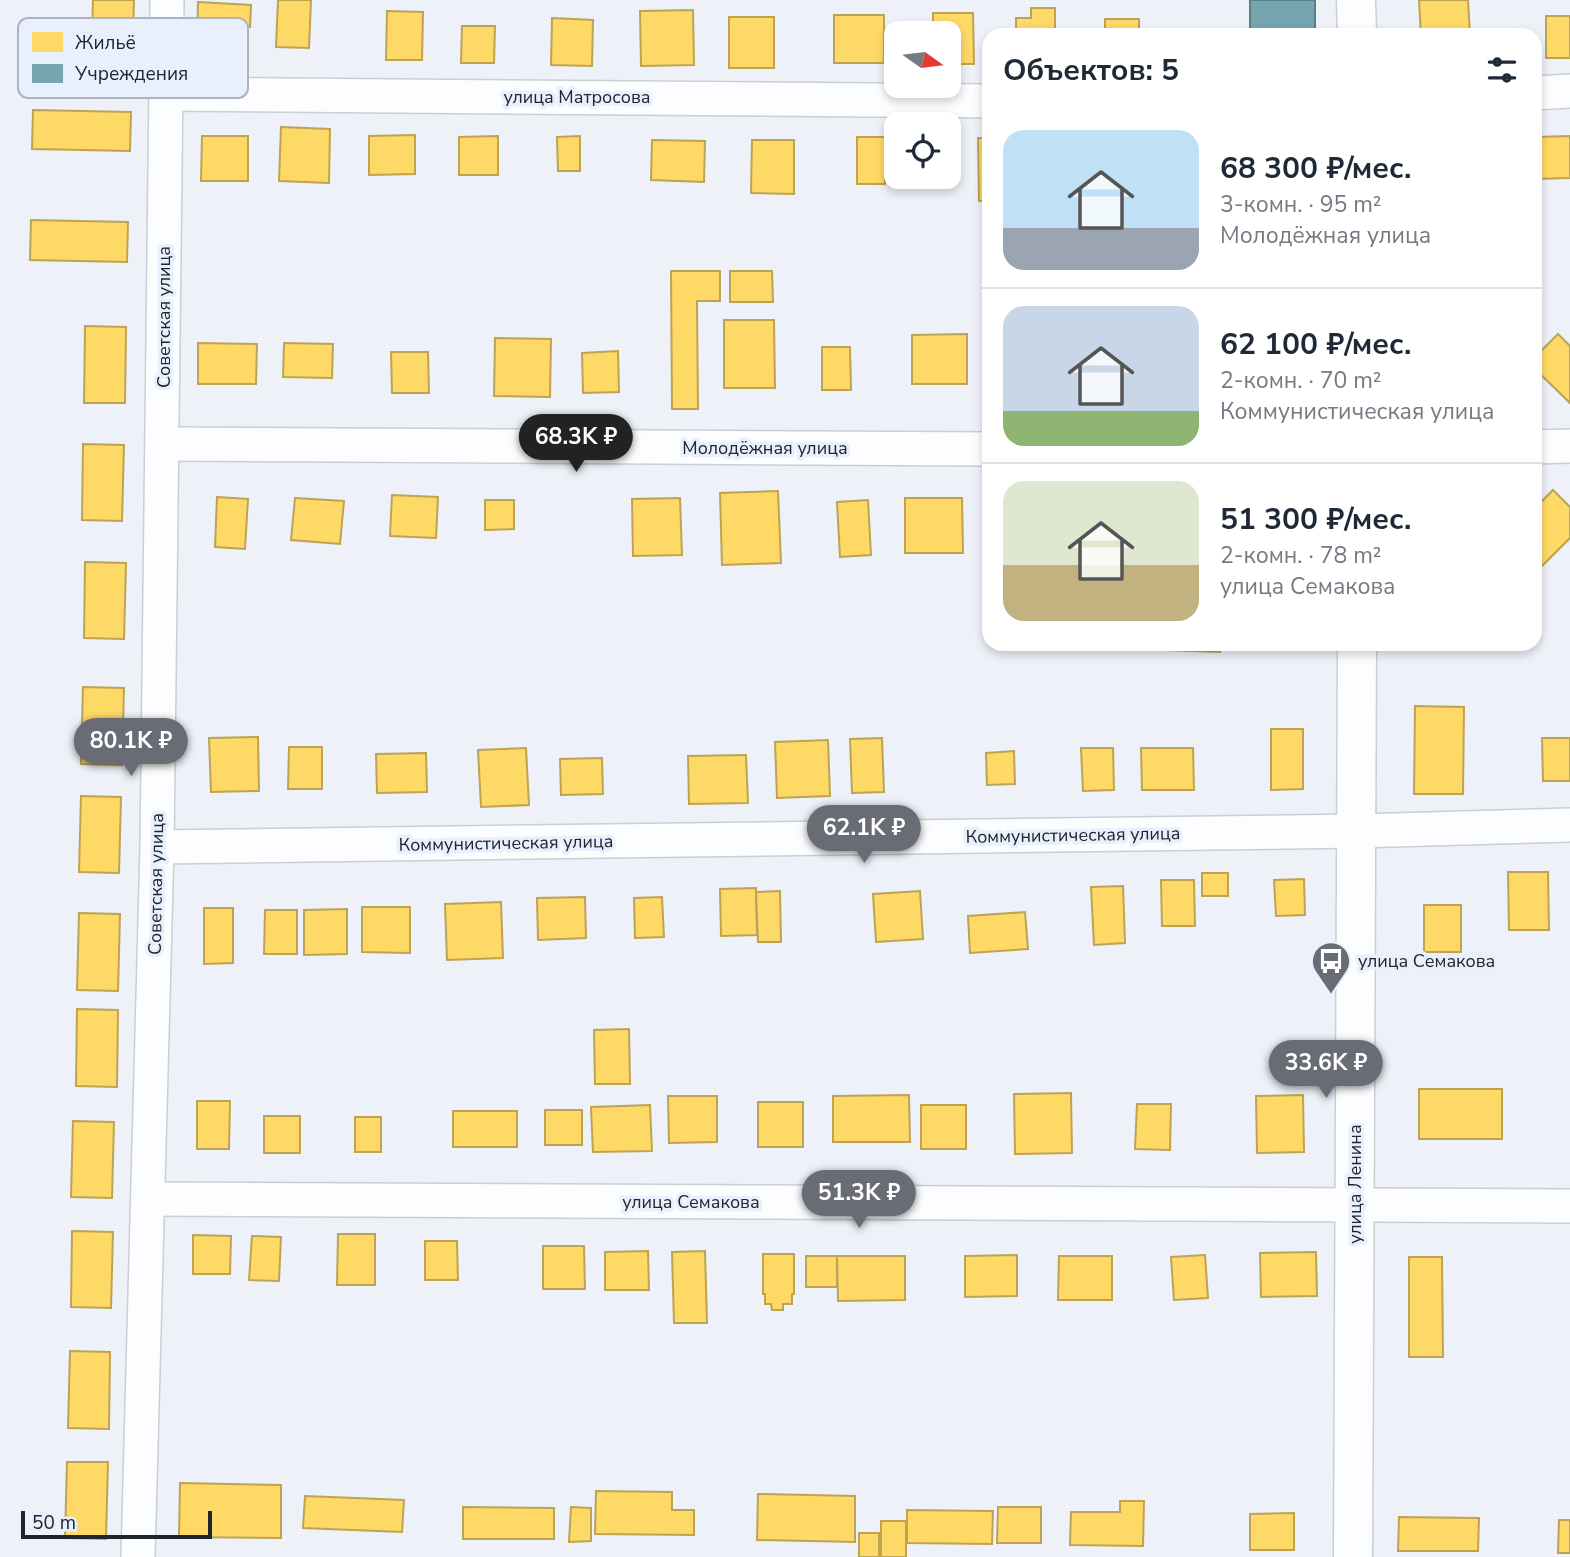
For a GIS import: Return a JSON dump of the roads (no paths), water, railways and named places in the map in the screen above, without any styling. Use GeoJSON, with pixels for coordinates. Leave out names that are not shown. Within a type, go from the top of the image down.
{"type":"FeatureCollection","features":[{"type":"Feature","properties":{"kind":"main road"},"geometry":{"type":"LineString","coordinates":[[1356,0],[1357,28]]}},
{"type":"Feature","properties":{"kind":"main road","name":"улица Ленина"},"geometry":{"type":"LineString","coordinates":[[1353,1557],[1357,651]]}},
{"type":"Feature","properties":{"kind":"street","name":"Советская улица"},"geometry":{"type":"LineString","coordinates":[[167,0],[167,18]]}},
{"type":"Feature","properties":{"kind":"street"},"geometry":{"type":"LineString","coordinates":[[1542,93],[1570,91]]}},
{"type":"Feature","properties":{"kind":"street","name":"улица Матросова"},"geometry":{"type":"LineString","coordinates":[[248,95],[982,101]]}},
{"type":"Feature","properties":{"kind":"street","name":"Советская улица"},"geometry":{"type":"LineString","coordinates":[[138,1557],[157,848],[166,98]]}},
{"type":"Feature","properties":{"kind":"street","name":"Молодёжная улица"},"geometry":{"type":"LineString","coordinates":[[163,444],[982,449]]}},
{"type":"Feature","properties":{"kind":"street"},"geometry":{"type":"LineString","coordinates":[[1542,447],[1570,446]]}},
{"type":"Feature","properties":{"kind":"street","name":"Коммунистическая улица"},"geometry":{"type":"LineString","coordinates":[[157,848],[1357,831],[1570,825]]}},
{"type":"Feature","properties":{"kind":"street","name":"улица Семакова"},"geometry":{"type":"LineString","coordinates":[[148,1199],[1570,1206]]}},
{"type":"Feature","properties":{"kind":"place","name":"улица Семакова"},"geometry":{"type":"Point","coordinates":[1331,995]}}]}
